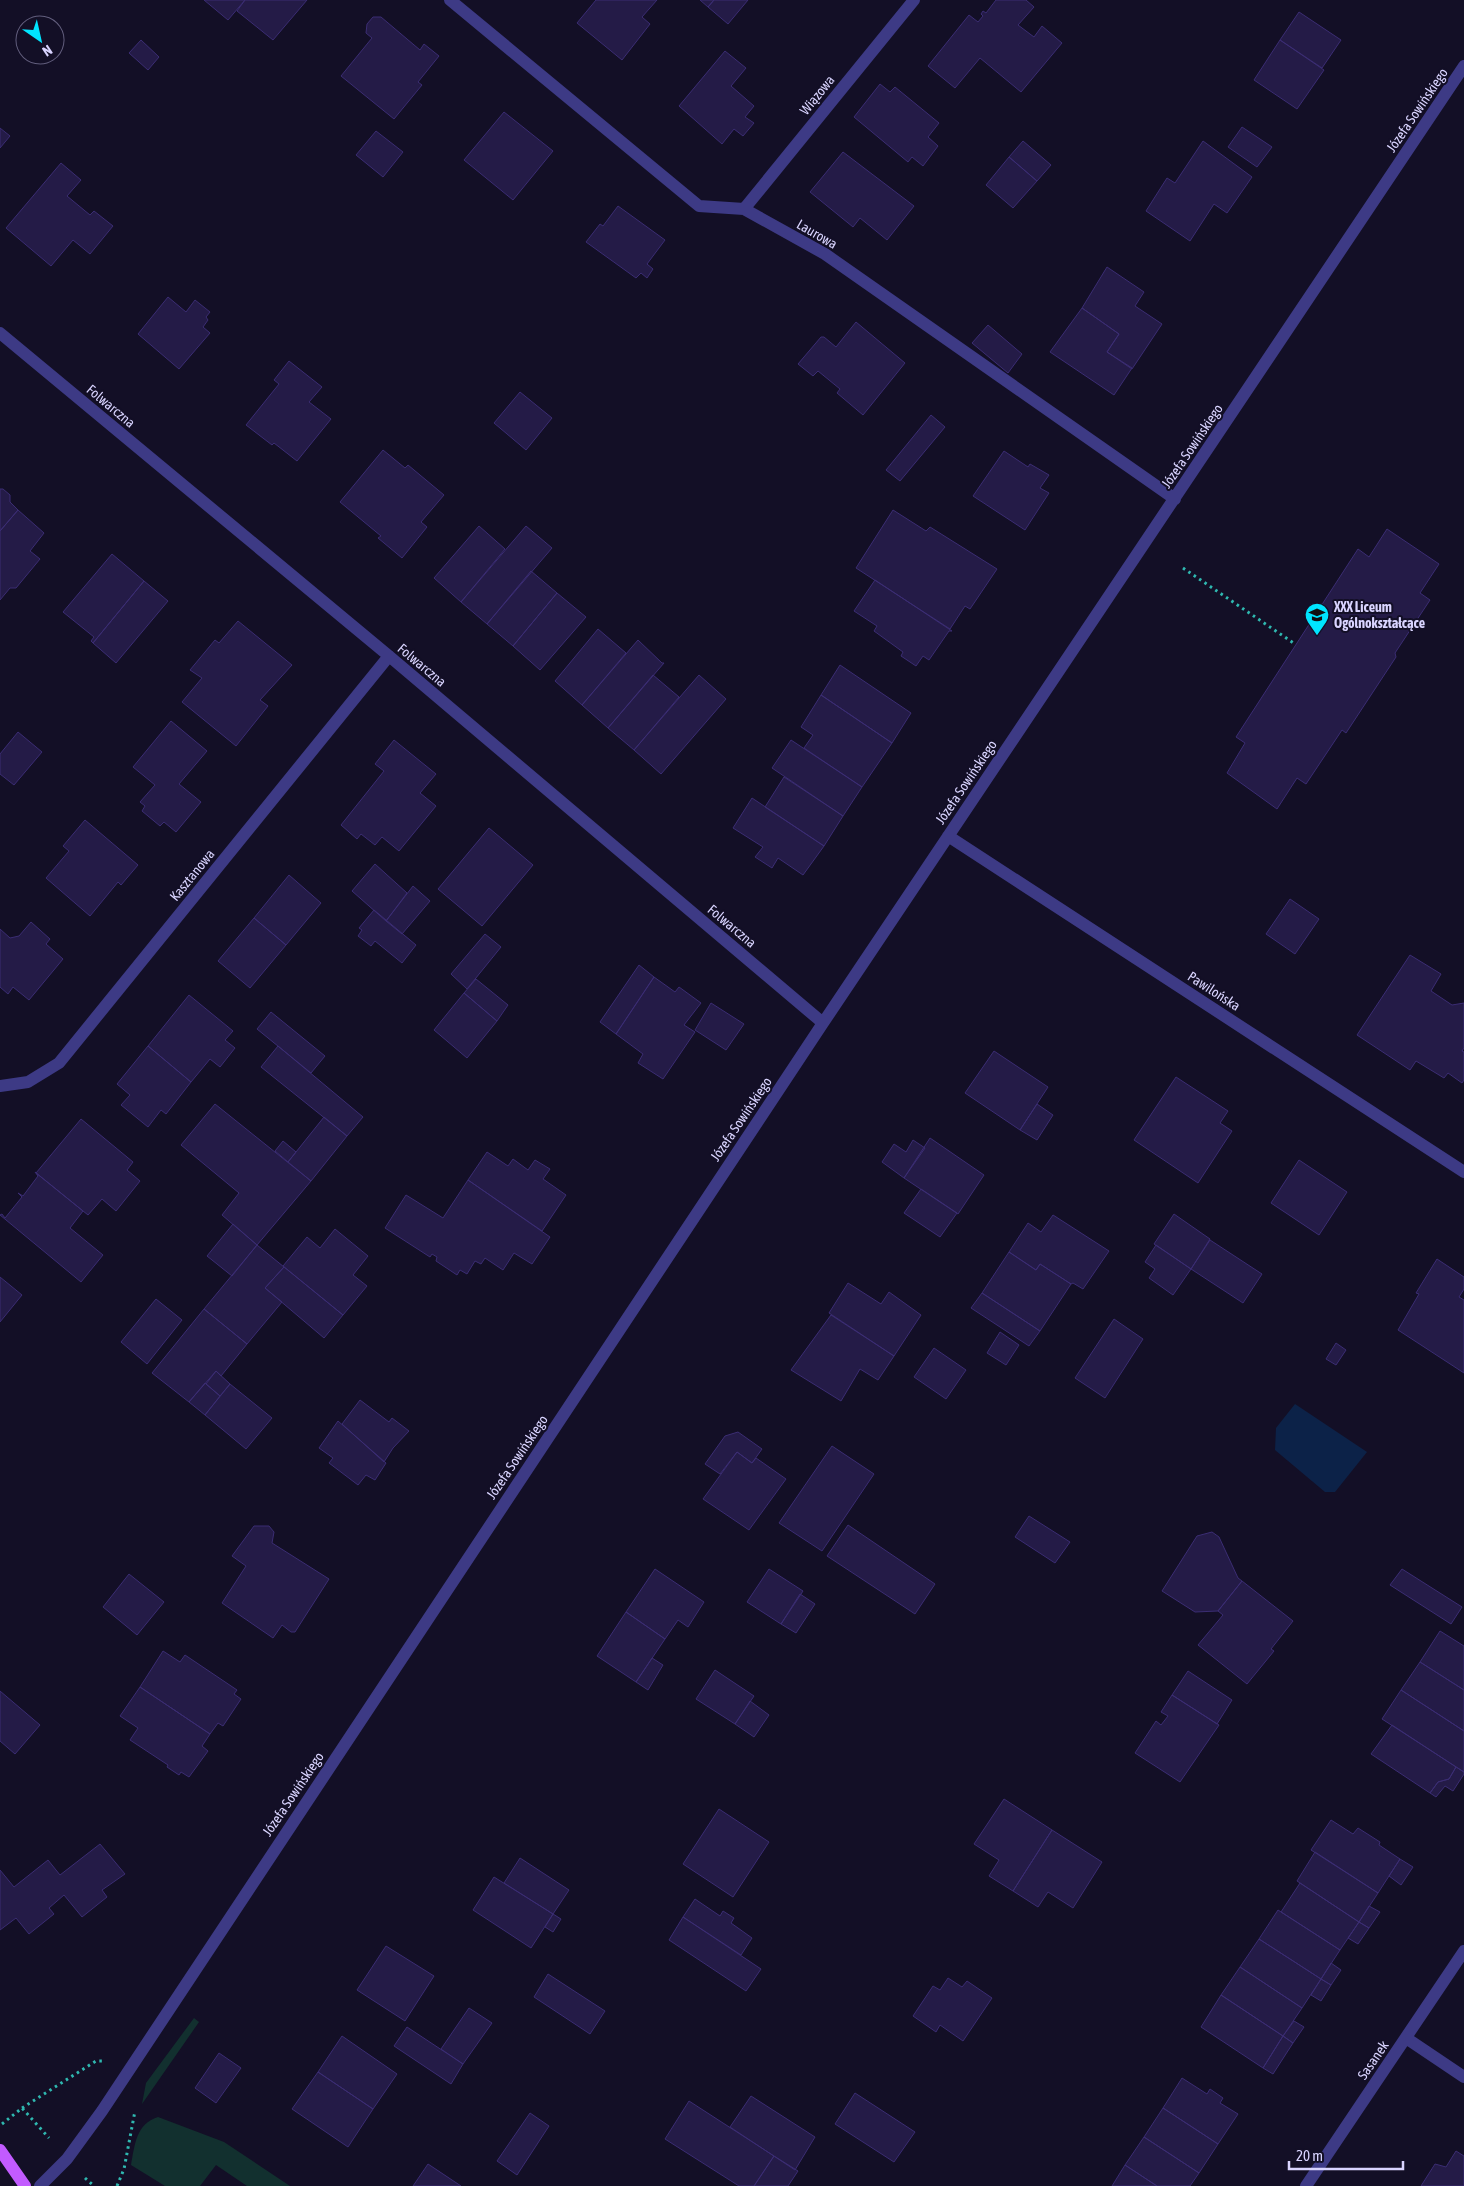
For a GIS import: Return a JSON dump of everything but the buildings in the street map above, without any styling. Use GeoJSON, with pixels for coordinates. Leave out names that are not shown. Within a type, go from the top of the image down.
{"type":"FeatureCollection","features":[{"type":"Feature","properties":{"kind":"main road"},"geometry":{"type":"LineString","coordinates":[[0,2150],[25,2186]]}},
{"type":"Feature","properties":{"kind":"street","name":"Laurowa"},"geometry":{"type":"LineString","coordinates":[[450,0],[699,206],[744,209],[825,254],[1175,499]]}},
{"type":"Feature","properties":{"kind":"street","name":"Wiązowa"},"geometry":{"type":"LineString","coordinates":[[744,209],[914,0]]}},
{"type":"Feature","properties":{"kind":"street","name":"Józefa Sowińskiego"},"geometry":{"type":"LineString","coordinates":[[40,2186],[67,2159],[136,2058],[823,1023],[1464,66]]}},
{"type":"Feature","properties":{"kind":"street","name":"Folwarczna"},"geometry":{"type":"LineString","coordinates":[[0,333],[389,656],[823,1023]]}},
{"type":"Feature","properties":{"kind":"street","name":"Kasztanowa"},"geometry":{"type":"LineString","coordinates":[[0,1086],[28,1082],[59,1063],[389,656]]}},
{"type":"Feature","properties":{"kind":"street","name":"Pawilońska"},"geometry":{"type":"LineString","coordinates":[[948,836],[1464,1172]]}},
{"type":"Feature","properties":{"kind":"street","name":"Sasanek"},"geometry":{"type":"LineString","coordinates":[[1306,2186],[1464,1951]]}},
{"type":"Feature","properties":{"kind":"street"},"geometry":{"type":"LineString","coordinates":[[1406,2038],[1464,2077]]}},
{"type":"Feature","properties":{"kind":"path"},"geometry":{"type":"LineString","coordinates":[[1183,568],[1296,644]]}},
{"type":"Feature","properties":{"kind":"path"},"geometry":{"type":"LineString","coordinates":[[0,2125],[22,2108],[96,2061],[136,2058]]}},
{"type":"Feature","properties":{"kind":"path"},"geometry":{"type":"LineString","coordinates":[[22,2108],[31,2119]]}},
{"type":"Feature","properties":{"kind":"path"},"geometry":{"type":"LineString","coordinates":[[117,2186],[124,2169],[136,2108]]}},
{"type":"Feature","properties":{"kind":"path"},"geometry":{"type":"LineString","coordinates":[[86,2178],[94,2186]]}},
{"type":"Feature","properties":{"kind":"green space"},"geometry":{"type":"Polygon","coordinates":[[[194,2018],[199,2022],[142,2104],[146,2083],[194,2018]]]}},
{"type":"Feature","properties":{"kind":"green space"},"geometry":{"type":"Polygon","coordinates":[[[158,2117],[224,2142],[290,2186],[247,2186],[216,2165],[200,2186],[165,2186],[131,2165],[136,2142],[141,2130],[145,2124],[158,2117]]]}},
{"type":"Feature","properties":{"kind":"water"},"geometry":{"type":"Polygon","coordinates":[[[1295,1404],[1367,1452],[1335,1492],[1325,1492],[1275,1450],[1276,1428],[1295,1404]]]}},
{"type":"Feature","properties":{"kind":"place","name":"XXX Liceum Ogólnokształcące"},"geometry":{"type":"Point","coordinates":[1317,636]}}]}
